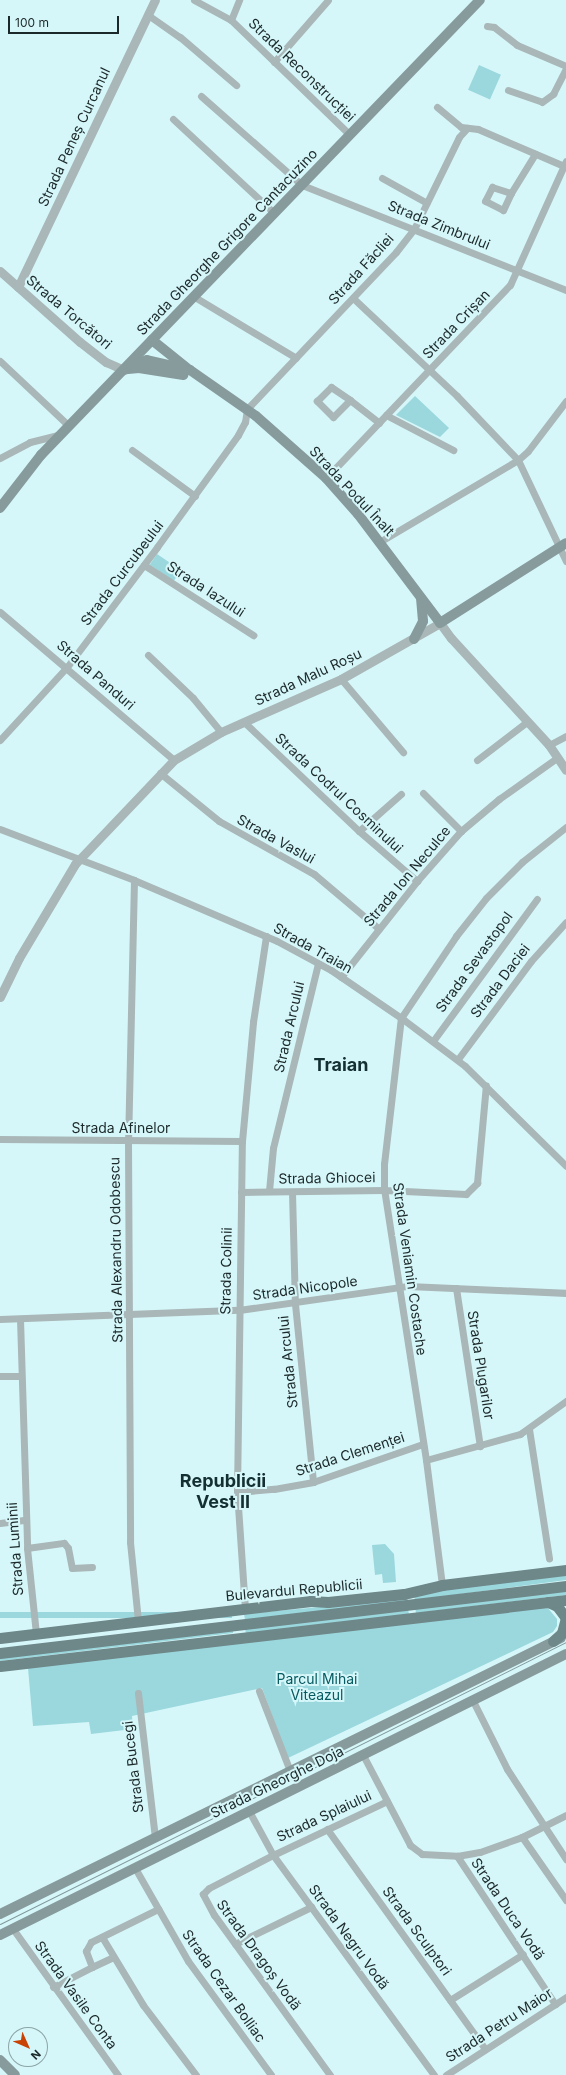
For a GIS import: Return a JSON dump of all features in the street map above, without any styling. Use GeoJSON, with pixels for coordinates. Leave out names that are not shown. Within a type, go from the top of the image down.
{"type":"FeatureCollection","features":[{"type":"Feature","properties":{"kind":"main road","name":"Strada Gheorghe Grigore Cantacuzino"},"geometry":{"type":"LineString","coordinates":[[0,508],[30,468],[69,426],[480,0]]}},
{"type":"Feature","properties":{"kind":"main road"},"geometry":{"type":"LineString","coordinates":[[152,340],[190,370]]}},
{"type":"Feature","properties":{"kind":"main road","name":"Strada Podul Înalt"},"geometry":{"type":"LineString","coordinates":[[124,370],[147,360],[190,370],[247,409],[326,478],[381,541],[440,623]]}},
{"type":"Feature","properties":{"kind":"main road","name":"Strada Podul Înalt"},"geometry":{"type":"LineString","coordinates":[[124,370],[139,368],[205,381]]}},
{"type":"Feature","properties":{"kind":"main road","name":"Strada Malu Roșu"},"geometry":{"type":"LineString","coordinates":[[440,623],[563,545]]}},
{"type":"Feature","properties":{"kind":"main road"},"geometry":{"type":"LineString","coordinates":[[414,639],[423,621],[422,605],[418,592]]}},
{"type":"Feature","properties":{"kind":"main road","name":"Bulevardul Republicii"},"geometry":{"type":"LineString","coordinates":[[0,1638],[245,1608],[311,1601],[328,1602],[397,1595],[442,1585],[566,1570]]}},
{"type":"Feature","properties":{"kind":"main road","name":"Bulevardul Republicii"},"geometry":{"type":"LineString","coordinates":[[0,1653],[566,1586]]}},
{"type":"Feature","properties":{"kind":"main road"},"geometry":{"type":"LineString","coordinates":[[0,1666],[566,1600]]}},
{"type":"Feature","properties":{"kind":"main road"},"geometry":{"type":"LineString","coordinates":[[547,1602],[557,1606],[566,1618],[562,1633],[553,1641]]}},
{"type":"Feature","properties":{"kind":"main road","name":"Strada Gheorghe Doja"},"geometry":{"type":"LineString","coordinates":[[0,1914],[566,1635]]}},
{"type":"Feature","properties":{"kind":"main road","name":"Strada Gheorghe Doja"},"geometry":{"type":"LineString","coordinates":[[0,1935],[566,1654]]}},
{"type":"Feature","properties":{"kind":"main road"},"geometry":{"type":"LineString","coordinates":[[0,2060],[14,2075]]}},
{"type":"Feature","properties":{"kind":"street","name":"Strada Peneș Curcanul"},"geometry":{"type":"LineString","coordinates":[[18,287],[155,0]]}},
{"type":"Feature","properties":{"kind":"street","name":"Strada Reconstrucției"},"geometry":{"type":"LineString","coordinates":[[194,0],[231,20],[350,135]]}},
{"type":"Feature","properties":{"kind":"street"},"geometry":{"type":"LineString","coordinates":[[231,20],[240,0]]}},
{"type":"Feature","properties":{"kind":"street"},"geometry":{"type":"LineString","coordinates":[[274,62],[328,0]]}},
{"type":"Feature","properties":{"kind":"street"},"geometry":{"type":"LineString","coordinates":[[148,15],[180,37],[236,85]]}},
{"type":"Feature","properties":{"kind":"street"},"geometry":{"type":"LineString","coordinates":[[487,26],[494,27],[517,45],[566,67],[553,94],[542,102],[508,90]]}},
{"type":"Feature","properties":{"kind":"street","name":"Strada Zimbrului"},"geometry":{"type":"LineString","coordinates":[[200,96],[302,185],[566,290]]}},
{"type":"Feature","properties":{"kind":"street"},"geometry":{"type":"LineString","coordinates":[[437,107],[456,124],[467,128],[478,129],[534,154],[565,164]]}},
{"type":"Feature","properties":{"kind":"street"},"geometry":{"type":"LineString","coordinates":[[173,119],[274,213]]}},
{"type":"Feature","properties":{"kind":"street","name":"Strada Făcliei"},"geometry":{"type":"LineString","coordinates":[[247,409],[353,298],[414,229],[459,137],[467,128]]}},
{"type":"Feature","properties":{"kind":"street"},"geometry":{"type":"LineString","coordinates":[[511,193],[534,154]]}},
{"type":"Feature","properties":{"kind":"street","name":"Strada Crișan"},"geometry":{"type":"LineString","coordinates":[[326,478],[510,285],[518,271],[565,164]]}},
{"type":"Feature","properties":{"kind":"street"},"geometry":{"type":"LineString","coordinates":[[382,178],[427,203]]}},
{"type":"Feature","properties":{"kind":"street","name":"Strada Torcători"},"geometry":{"type":"LineString","coordinates":[[0,271],[90,350],[106,362],[124,370]]}},
{"type":"Feature","properties":{"kind":"street"},"geometry":{"type":"LineString","coordinates":[[193,296],[296,358]]}},
{"type":"Feature","properties":{"kind":"street"},"geometry":{"type":"LineString","coordinates":[[353,298],[430,370],[518,460],[544,512],[563,545],[566,561]]}},
{"type":"Feature","properties":{"kind":"street"},"geometry":{"type":"LineString","coordinates":[[0,361],[69,426]]}},
{"type":"Feature","properties":{"kind":"street"},"geometry":{"type":"LineString","coordinates":[[350,400],[333,418],[317,401],[331,387],[350,400],[379,423]]}},
{"type":"Feature","properties":{"kind":"street"},"geometry":{"type":"LineString","coordinates":[[381,541],[518,460],[528,451],[566,401]]}},
{"type":"Feature","properties":{"kind":"street","name":"Strada Curcubeului"},"geometry":{"type":"LineString","coordinates":[[0,740],[67,667],[144,565],[195,496],[242,427],[247,409]]}},
{"type":"Feature","properties":{"kind":"street"},"geometry":{"type":"LineString","coordinates":[[386,415],[454,450]]}},
{"type":"Feature","properties":{"kind":"street"},"geometry":{"type":"LineString","coordinates":[[0,458],[30,442],[62,434]]}},
{"type":"Feature","properties":{"kind":"street"},"geometry":{"type":"LineString","coordinates":[[132,450],[195,496]]}},
{"type":"Feature","properties":{"kind":"street","name":"Strada Iazului"},"geometry":{"type":"LineString","coordinates":[[144,565],[253,635]]}},
{"type":"Feature","properties":{"kind":"street","name":"Strada Panduri"},"geometry":{"type":"LineString","coordinates":[[0,612],[67,667],[174,760]]}},
{"type":"Feature","properties":{"kind":"street"},"geometry":{"type":"LineString","coordinates":[[440,623],[451,638],[549,745],[566,770]]}},
{"type":"Feature","properties":{"kind":"street","name":"Strada Malu Roșu"},"geometry":{"type":"LineString","coordinates":[[0,997],[4,979],[80,857],[174,760],[221,732],[341,679],[440,623]]}},
{"type":"Feature","properties":{"kind":"street"},"geometry":{"type":"LineString","coordinates":[[148,655],[193,698],[221,732]]}},
{"type":"Feature","properties":{"kind":"street"},"geometry":{"type":"LineString","coordinates":[[341,679],[403,752]]}},
{"type":"Feature","properties":{"kind":"street","name":"Strada Codrul Cosminului"},"geometry":{"type":"LineString","coordinates":[[244,722],[359,831],[417,881]]}},
{"type":"Feature","properties":{"kind":"street"},"geometry":{"type":"LineString","coordinates":[[477,760],[528,722]]}},
{"type":"Feature","properties":{"kind":"street"},"geometry":{"type":"LineString","coordinates":[[549,745],[566,736]]}},
{"type":"Feature","properties":{"kind":"street","name":"Strada Ion Neculce"},"geometry":{"type":"LineString","coordinates":[[341,977],[417,881],[461,831],[499,799],[558,757]]}},
{"type":"Feature","properties":{"kind":"street","name":"Strada Vaslui"},"geometry":{"type":"LineString","coordinates":[[160,773],[219,822],[314,874],[380,929]]}},
{"type":"Feature","properties":{"kind":"street"},"geometry":{"type":"LineString","coordinates":[[423,793],[461,831]]}},
{"type":"Feature","properties":{"kind":"street"},"geometry":{"type":"LineString","coordinates":[[359,831],[401,794]]}},
{"type":"Feature","properties":{"kind":"street","name":"Strada Veniamin Costache"},"geometry":{"type":"LineString","coordinates":[[442,1585],[426,1460],[384,1190],[385,1156],[401,1018],[456,936],[486,898],[522,862],[566,827]]}},
{"type":"Feature","properties":{"kind":"street","name":"Strada Traian"},"geometry":{"type":"LineString","coordinates":[[0,829],[80,857],[266,936],[318,963],[401,1018],[458,1059],[486,1085],[566,1166]]}},
{"type":"Feature","properties":{"kind":"street","name":"Strada Alexandru Odobescu"},"geometry":{"type":"LineString","coordinates":[[134,880],[128,1141],[130,1542],[138,1621]]}},
{"type":"Feature","properties":{"kind":"street","name":"Strada Sevastopol"},"geometry":{"type":"LineString","coordinates":[[434,1041],[537,899]]}},
{"type":"Feature","properties":{"kind":"street","name":"Strada Daciei"},"geometry":{"type":"LineString","coordinates":[[458,1059],[531,961],[566,922]]}},
{"type":"Feature","properties":{"kind":"street","name":"Strada Colinii"},"geometry":{"type":"LineString","coordinates":[[245,1608],[237,1492],[242,1142],[252,1022],[266,936]]}},
{"type":"Feature","properties":{"kind":"street","name":"Strada Arcului"},"geometry":{"type":"LineString","coordinates":[[269,1192],[273,1148],[318,963]]}},
{"type":"Feature","properties":{"kind":"street","name":"Strada Ghiocei"},"geometry":{"type":"LineString","coordinates":[[241,1192],[384,1190],[460,1194],[474,1188],[477,1183],[486,1085]]}},
{"type":"Feature","properties":{"kind":"street","name":"Strada Afinelor"},"geometry":{"type":"LineString","coordinates":[[0,1139],[242,1142]]}},
{"type":"Feature","properties":{"kind":"street","name":"Strada Arcului"},"geometry":{"type":"LineString","coordinates":[[292,1192],[295,1304],[313,1482]]}},
{"type":"Feature","properties":{"kind":"street","name":"Strada Nicopole"},"geometry":{"type":"LineString","coordinates":[[0,1319],[239,1310],[295,1304],[398,1286],[566,1294]]}},
{"type":"Feature","properties":{"kind":"street","name":"Strada Plugarilor"},"geometry":{"type":"LineString","coordinates":[[456,1288],[480,1446]]}},
{"type":"Feature","properties":{"kind":"street","name":"Strada Luminii"},"geometry":{"type":"LineString","coordinates":[[20,1319],[27,1548],[36,1634]]}},
{"type":"Feature","properties":{"kind":"street"},"geometry":{"type":"LineString","coordinates":[[0,1376],[21,1376]]}},
{"type":"Feature","properties":{"kind":"street"},"geometry":{"type":"LineString","coordinates":[[426,1460],[480,1446],[529,1429],[566,1401]]}},
{"type":"Feature","properties":{"kind":"street"},"geometry":{"type":"LineString","coordinates":[[529,1429],[549,1558]]}},
{"type":"Feature","properties":{"kind":"street","name":"Strada Clemenței"},"geometry":{"type":"LineString","coordinates":[[237,1492],[274,1489],[313,1482],[423,1444]]}},
{"type":"Feature","properties":{"kind":"street"},"geometry":{"type":"LineString","coordinates":[[0,1523],[26,1520]]}},
{"type":"Feature","properties":{"kind":"street"},"geometry":{"type":"LineString","coordinates":[[27,1548],[64,1543],[68,1548],[72,1568],[92,1567]]}},
{"type":"Feature","properties":{"kind":"street"},"geometry":{"type":"LineString","coordinates":[[259,1691],[290,1771]]}},
{"type":"Feature","properties":{"kind":"street","name":"Strada Bucegi"},"geometry":{"type":"LineString","coordinates":[[138,1693],[155,1838]]}},
{"type":"Feature","properties":{"kind":"street"},"geometry":{"type":"LineString","coordinates":[[473,1701],[507,1769],[543,1826],[566,1858]]}},
{"type":"Feature","properties":{"kind":"street","name":"Strada Duca Vodă"},"geometry":{"type":"LineString","coordinates":[[363,1755],[413,1849],[427,1856],[457,1856],[555,2004]]}},
{"type":"Feature","properties":{"kind":"street","name":"Strada Splaiului"},"geometry":{"type":"LineString","coordinates":[[273,1855],[387,1801]]}},
{"type":"Feature","properties":{"kind":"street","name":"Strada Negru Vodă"},"geometry":{"type":"LineString","coordinates":[[249,1811],[273,1855],[434,2075]]}},
{"type":"Feature","properties":{"kind":"street"},"geometry":{"type":"LineString","coordinates":[[457,1856],[480,1852],[522,1837],[566,1815]]}},
{"type":"Feature","properties":{"kind":"street","name":"Strada Sculptori"},"geometry":{"type":"LineString","coordinates":[[327,1829],[486,2049]]}},
{"type":"Feature","properties":{"kind":"street"},"geometry":{"type":"LineString","coordinates":[[522,1837],[566,1900]]}},
{"type":"Feature","properties":{"kind":"street","name":"Strada Dragoș Vodă"},"geometry":{"type":"LineString","coordinates":[[273,1855],[209,1888],[203,1894],[206,1904],[330,2075]]}},
{"type":"Feature","properties":{"kind":"street","name":"Strada Cezar Bolliac"},"geometry":{"type":"LineString","coordinates":[[136,1868],[188,1961],[271,2075]]}},
{"type":"Feature","properties":{"kind":"street"},"geometry":{"type":"LineString","coordinates":[[235,1944],[311,1907]]}},
{"type":"Feature","properties":{"kind":"street"},"geometry":{"type":"LineString","coordinates":[[92,1967],[86,1951],[87,1945],[102,1936],[158,1909]]}},
{"type":"Feature","properties":{"kind":"street","name":"Strada Vasile Conta"},"geometry":{"type":"LineString","coordinates":[[13,1929],[53,1987],[118,2075]]}},
{"type":"Feature","properties":{"kind":"street"},"geometry":{"type":"LineString","coordinates":[[102,1936],[113,1957],[143,2005],[196,2075]]}},
{"type":"Feature","properties":{"kind":"street"},"geometry":{"type":"LineString","coordinates":[[450,2000],[523,1954]]}},
{"type":"Feature","properties":{"kind":"street"},"geometry":{"type":"LineString","coordinates":[[53,1987],[113,1957]]}},
{"type":"Feature","properties":{"kind":"street","name":"Strada Petru Maior"},"geometry":{"type":"LineString","coordinates":[[446,2075],[566,1997]]}},
{"type":"Feature","properties":{"kind":"green space"},"geometry":{"type":"Polygon","coordinates":[[[479,65],[501,75],[490,99],[468,90],[479,65]]]}},
{"type":"Feature","properties":{"kind":"green space"},"geometry":{"type":"Polygon","coordinates":[[[415,396],[449,428],[440,437],[396,415],[415,396]]]}},
{"type":"Feature","properties":{"kind":"green space"},"geometry":{"type":"Polygon","coordinates":[[[157,554],[181,570],[174,581],[150,565],[157,554]]]}},
{"type":"Feature","properties":{"kind":"green space"},"geometry":{"type":"Polygon","coordinates":[[[385,1544],[394,1554],[396,1582],[383,1583],[382,1574],[375,1575],[372,1545],[385,1544]]]}},
{"type":"Feature","properties":{"kind":"green space"},"geometry":{"type":"Polygon","coordinates":[[[566,1575],[566,1580],[415,1600],[414,1596],[439,1590],[566,1575]]]}},
{"type":"Feature","properties":{"kind":"green space"},"geometry":{"type":"Polygon","coordinates":[[[566,1590],[566,1595],[416,1613],[415,1607],[566,1590]]]}},
{"type":"Feature","properties":{"kind":"green space"},"geometry":{"type":"Polygon","coordinates":[[[408,1599],[408,1601],[245,1620],[244,1614],[408,1599]]]}},
{"type":"Feature","properties":{"kind":"green space","name":"Parcul Mihai Viteazul"},"geometry":{"type":"Polygon","coordinates":[[[547,1607],[557,1619],[557,1626],[553,1632],[288,1758],[262,1688],[132,1716],[133,1729],[91,1734],[89,1722],[33,1726],[28,1668],[547,1607]]]}},
{"type":"Feature","properties":{"kind":"green space"},"geometry":{"type":"Polygon","coordinates":[[[408,1608],[409,1615],[246,1634],[245,1628],[408,1608]]]}},
{"type":"Feature","properties":{"kind":"green space"},"geometry":{"type":"Polygon","coordinates":[[[0,1612],[232,1612],[232,1618],[0,1618],[0,1612]]]}},
{"type":"Feature","properties":{"kind":"green space"},"geometry":{"type":"Polygon","coordinates":[[[233,1627],[233,1633],[0,1661],[0,1654],[233,1627]]]}},
{"type":"Feature","properties":{"kind":"tram line"},"geometry":{"type":"LineString","coordinates":[[0,1924],[566,1642]]}},
{"type":"Feature","properties":{"kind":"district","name":"Traian"},"geometry":{"type":"Point","coordinates":[341,1065]}},
{"type":"Feature","properties":{"kind":"district","name":"Republicii Vest II"},"geometry":{"type":"Point","coordinates":[223,1492]}}]}
